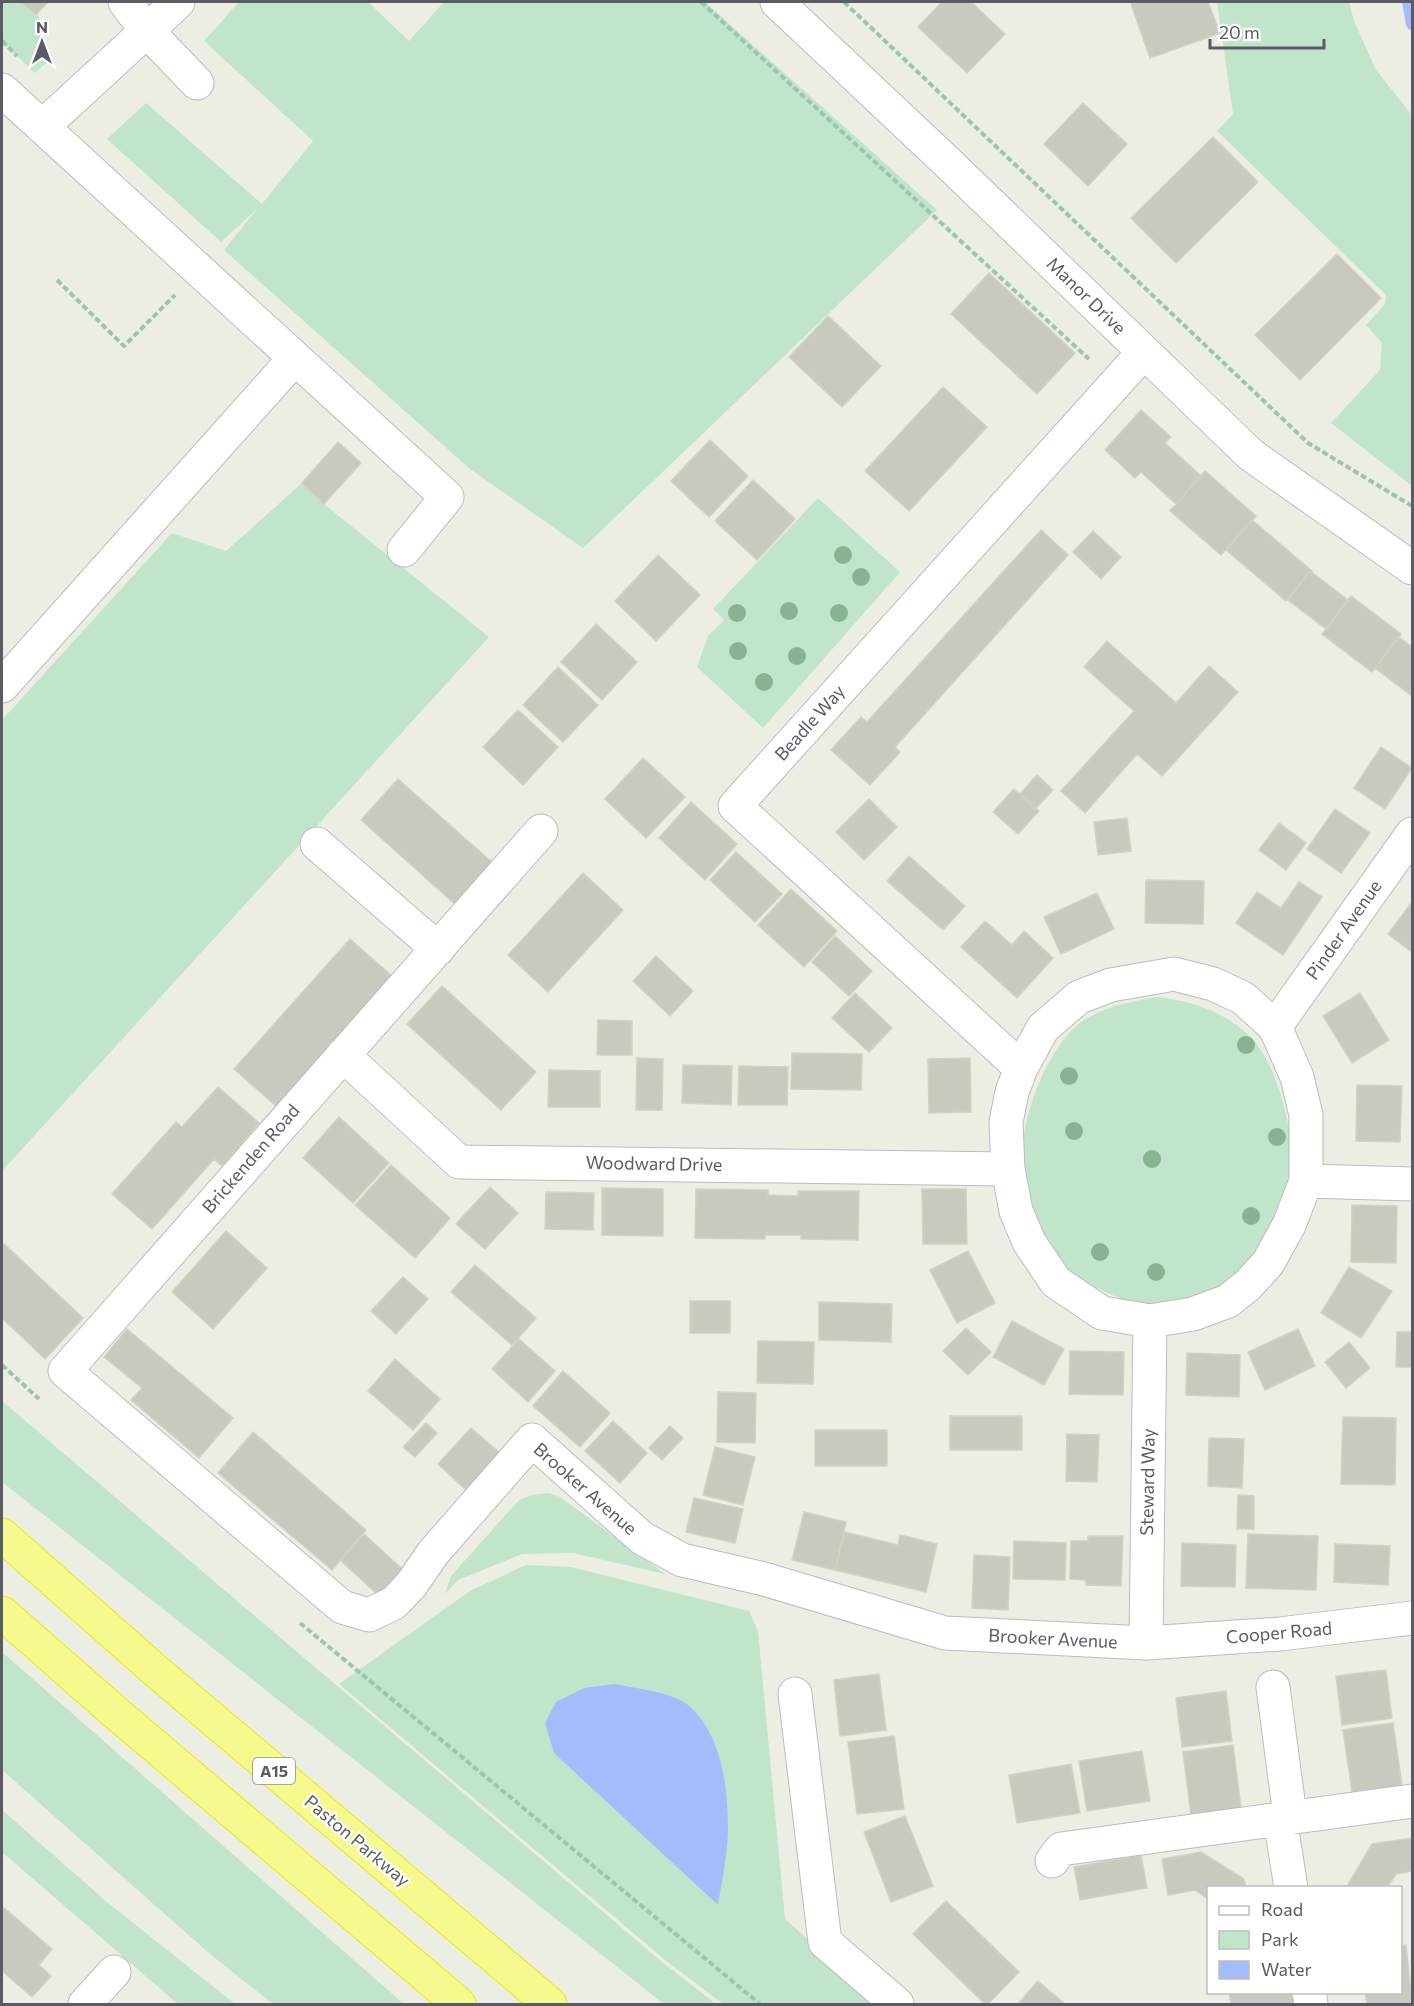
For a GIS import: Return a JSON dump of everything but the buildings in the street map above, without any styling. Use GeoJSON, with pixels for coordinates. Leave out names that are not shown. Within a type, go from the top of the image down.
{"type":"FeatureCollection","features":[{"type":"Feature","properties":{"kind":"highway","name":"Paston Parkway"},"geometry":{"type":"LineString","coordinates":[[2,1535],[157,1672],[550,2004]]}},
{"type":"Feature","properties":{"kind":"highway"},"geometry":{"type":"LineString","coordinates":[[2,1614],[459,2004]]}},
{"type":"Feature","properties":{"kind":"street"},"geometry":{"type":"LineString","coordinates":[[125,2],[146,30],[198,82]]}},
{"type":"Feature","properties":{"kind":"street"},"geometry":{"type":"LineString","coordinates":[[42,127],[178,2]]}},
{"type":"Feature","properties":{"kind":"street","name":"Manor Drive"},"geometry":{"type":"LineString","coordinates":[[777,2],[1251,455],[1413,568]]}},
{"type":"Feature","properties":{"kind":"street"},"geometry":{"type":"LineString","coordinates":[[2,90],[447,496],[404,550]]}},
{"type":"Feature","properties":{"kind":"street","name":"Beadle Way"},"geometry":{"type":"LineString","coordinates":[[1020,1068],[735,806],[1144,352]]}},
{"type":"Feature","properties":{"kind":"street"},"geometry":{"type":"LineString","coordinates":[[2,686],[295,358]]}},
{"type":"Feature","properties":{"kind":"street","name":"Brickenden Road"},"geometry":{"type":"LineString","coordinates":[[65,1371],[542,831]]}},
{"type":"Feature","properties":{"kind":"street","name":"Pinder Avenue"},"geometry":{"type":"LineString","coordinates":[[1275,1027],[1413,834]]}},
{"type":"Feature","properties":{"kind":"street"},"geometry":{"type":"LineString","coordinates":[[317,844],[438,949]]}},
{"type":"Feature","properties":{"kind":"street"},"geometry":{"type":"LineString","coordinates":[[1174,974],[1213,984],[1243,998],[1275,1027],[1297,1077],[1306,1115],[1306,1181],[1289,1225],[1268,1263],[1248,1285],[1228,1301],[1192,1314],[1150,1322],[1102,1313],[1056,1282],[1029,1242],[1016,1211],[1008,1169],[1005,1122],[1020,1068],[1043,1028],[1079,997],[1111,985],[1174,974]]}},
{"type":"Feature","properties":{"kind":"street","name":"Woodward Drive"},"geometry":{"type":"LineString","coordinates":[[343,1055],[459,1161],[1008,1169]]}},
{"type":"Feature","properties":{"kind":"street"},"geometry":{"type":"LineString","coordinates":[[1306,1181],[1413,1184]]}},
{"type":"Feature","properties":{"kind":"street","name":"Steward Way"},"geometry":{"type":"LineString","coordinates":[[1146,1643],[1150,1322]]}},
{"type":"Feature","properties":{"kind":"street","name":"Brooker Avenue"},"geometry":{"type":"LineString","coordinates":[[65,1371],[342,1606],[369,1615],[394,1603],[411,1585],[433,1553],[532,1440],[642,1538],[682,1560],[764,1579],[945,1633],[1146,1643]]}},
{"type":"Feature","properties":{"kind":"street","name":"Cooper Road"},"geometry":{"type":"LineString","coordinates":[[1146,1643],[1280,1634],[1413,1618]]}},
{"type":"Feature","properties":{"kind":"street"},"geometry":{"type":"LineString","coordinates":[[1273,1687],[1291,1886]]}},
{"type":"Feature","properties":{"kind":"street"},"geometry":{"type":"LineString","coordinates":[[795,1694],[825,1941],[879,1999]]}},
{"type":"Feature","properties":{"kind":"street"},"geometry":{"type":"LineString","coordinates":[[1052,1861],[1061,1849],[1409,1801]]}},
{"type":"Feature","properties":{"kind":"street"},"geometry":{"type":"LineString","coordinates":[[85,2004],[114,1972]]}},
{"type":"Feature","properties":{"kind":"path"},"geometry":{"type":"LineString","coordinates":[[701,2],[1092,361]]}},
{"type":"Feature","properties":{"kind":"path"},"geometry":{"type":"LineString","coordinates":[[844,2],[1308,443],[1413,506]]}},
{"type":"Feature","properties":{"kind":"path"},"geometry":{"type":"LineString","coordinates":[[57,280],[124,346],[180,290]]}},
{"type":"Feature","properties":{"kind":"path"},"geometry":{"type":"LineString","coordinates":[[355,1670],[760,2004]]}},
{"type":"Feature","properties":{"kind":"green space"},"geometry":{"type":"Polygon","coordinates":[[[2,2],[23,2],[38,16],[51,59],[35,73],[2,42],[2,2]]]}},
{"type":"Feature","properties":{"kind":"green space"},"geometry":{"type":"Polygon","coordinates":[[[239,2],[368,2],[409,41],[444,2],[705,2],[937,210],[583,548],[470,469],[224,250],[257,209],[221,242],[107,139],[146,103],[262,204],[313,141],[204,41],[239,2]]]}},
{"type":"Feature","properties":{"kind":"green space"},"geometry":{"type":"Polygon","coordinates":[[[1217,2],[1349,2],[1354,21],[1376,70],[1412,115],[1412,486],[1331,423],[1380,370],[1382,343],[1366,325],[1385,304],[1386,295],[1217,131],[1233,114],[1217,2]]]}},
{"type":"Feature","properties":{"kind":"green space"},"geometry":{"type":"Polygon","coordinates":[[[302,483],[324,504],[489,637],[2,1171],[2,720],[172,533],[226,551],[302,483]]]}},
{"type":"Feature","properties":{"kind":"green space"},"geometry":{"type":"Polygon","coordinates":[[[818,498],[900,572],[763,728],[697,667],[708,636],[724,620],[713,609],[818,498]]]}},
{"type":"Feature","properties":{"kind":"green space"},"geometry":{"type":"Polygon","coordinates":[[[1156,997],[1183,1001],[1221,1015],[1233,1022],[1262,1051],[1276,1082],[1287,1117],[1291,1164],[1280,1206],[1264,1246],[1231,1283],[1201,1297],[1175,1302],[1150,1303],[1135,1302],[1112,1295],[1078,1277],[1056,1259],[1045,1242],[1035,1219],[1022,1159],[1030,1107],[1045,1070],[1064,1039],[1083,1020],[1103,1010],[1156,997]]]}},
{"type":"Feature","properties":{"kind":"green space"},"geometry":{"type":"Polygon","coordinates":[[[2,1401],[662,1962],[716,2004],[664,2004],[2,1482],[2,1401]]]}},
{"type":"Feature","properties":{"kind":"green space"},"geometry":{"type":"Polygon","coordinates":[[[548,1493],[560,1497],[665,1574],[573,1553],[522,1554],[458,1580],[445,1594],[451,1576],[519,1500],[532,1495],[548,1493]]]}},
{"type":"Feature","properties":{"kind":"green space"},"geometry":{"type":"Polygon","coordinates":[[[526,1565],[571,1567],[749,1611],[758,1631],[785,1919],[881,2004],[723,2004],[664,1959],[339,1684],[470,1591],[526,1565]]]}},
{"type":"Feature","properties":{"kind":"green space"},"geometry":{"type":"Polygon","coordinates":[[[2,1652],[404,2004],[273,2004],[210,1954],[2,1770],[2,1652]]]}},
{"type":"Feature","properties":{"kind":"green space"},"geometry":{"type":"Polygon","coordinates":[[[2,1810],[107,1902],[235,2004],[178,2004],[2,1852],[2,1810]]]}},
{"type":"Feature","properties":{"kind":"water"},"geometry":{"type":"Polygon","coordinates":[[[614,1684],[652,1691],[681,1701],[700,1717],[709,1732],[716,1747],[725,1781],[728,1816],[727,1850],[718,1905],[554,1753],[545,1723],[556,1702],[584,1688],[614,1684]]]}},
{"type":"Feature","properties":{"kind":"waterway"},"geometry":{"type":"LineString","coordinates":[[1408,2],[1412,24]]}}]}
